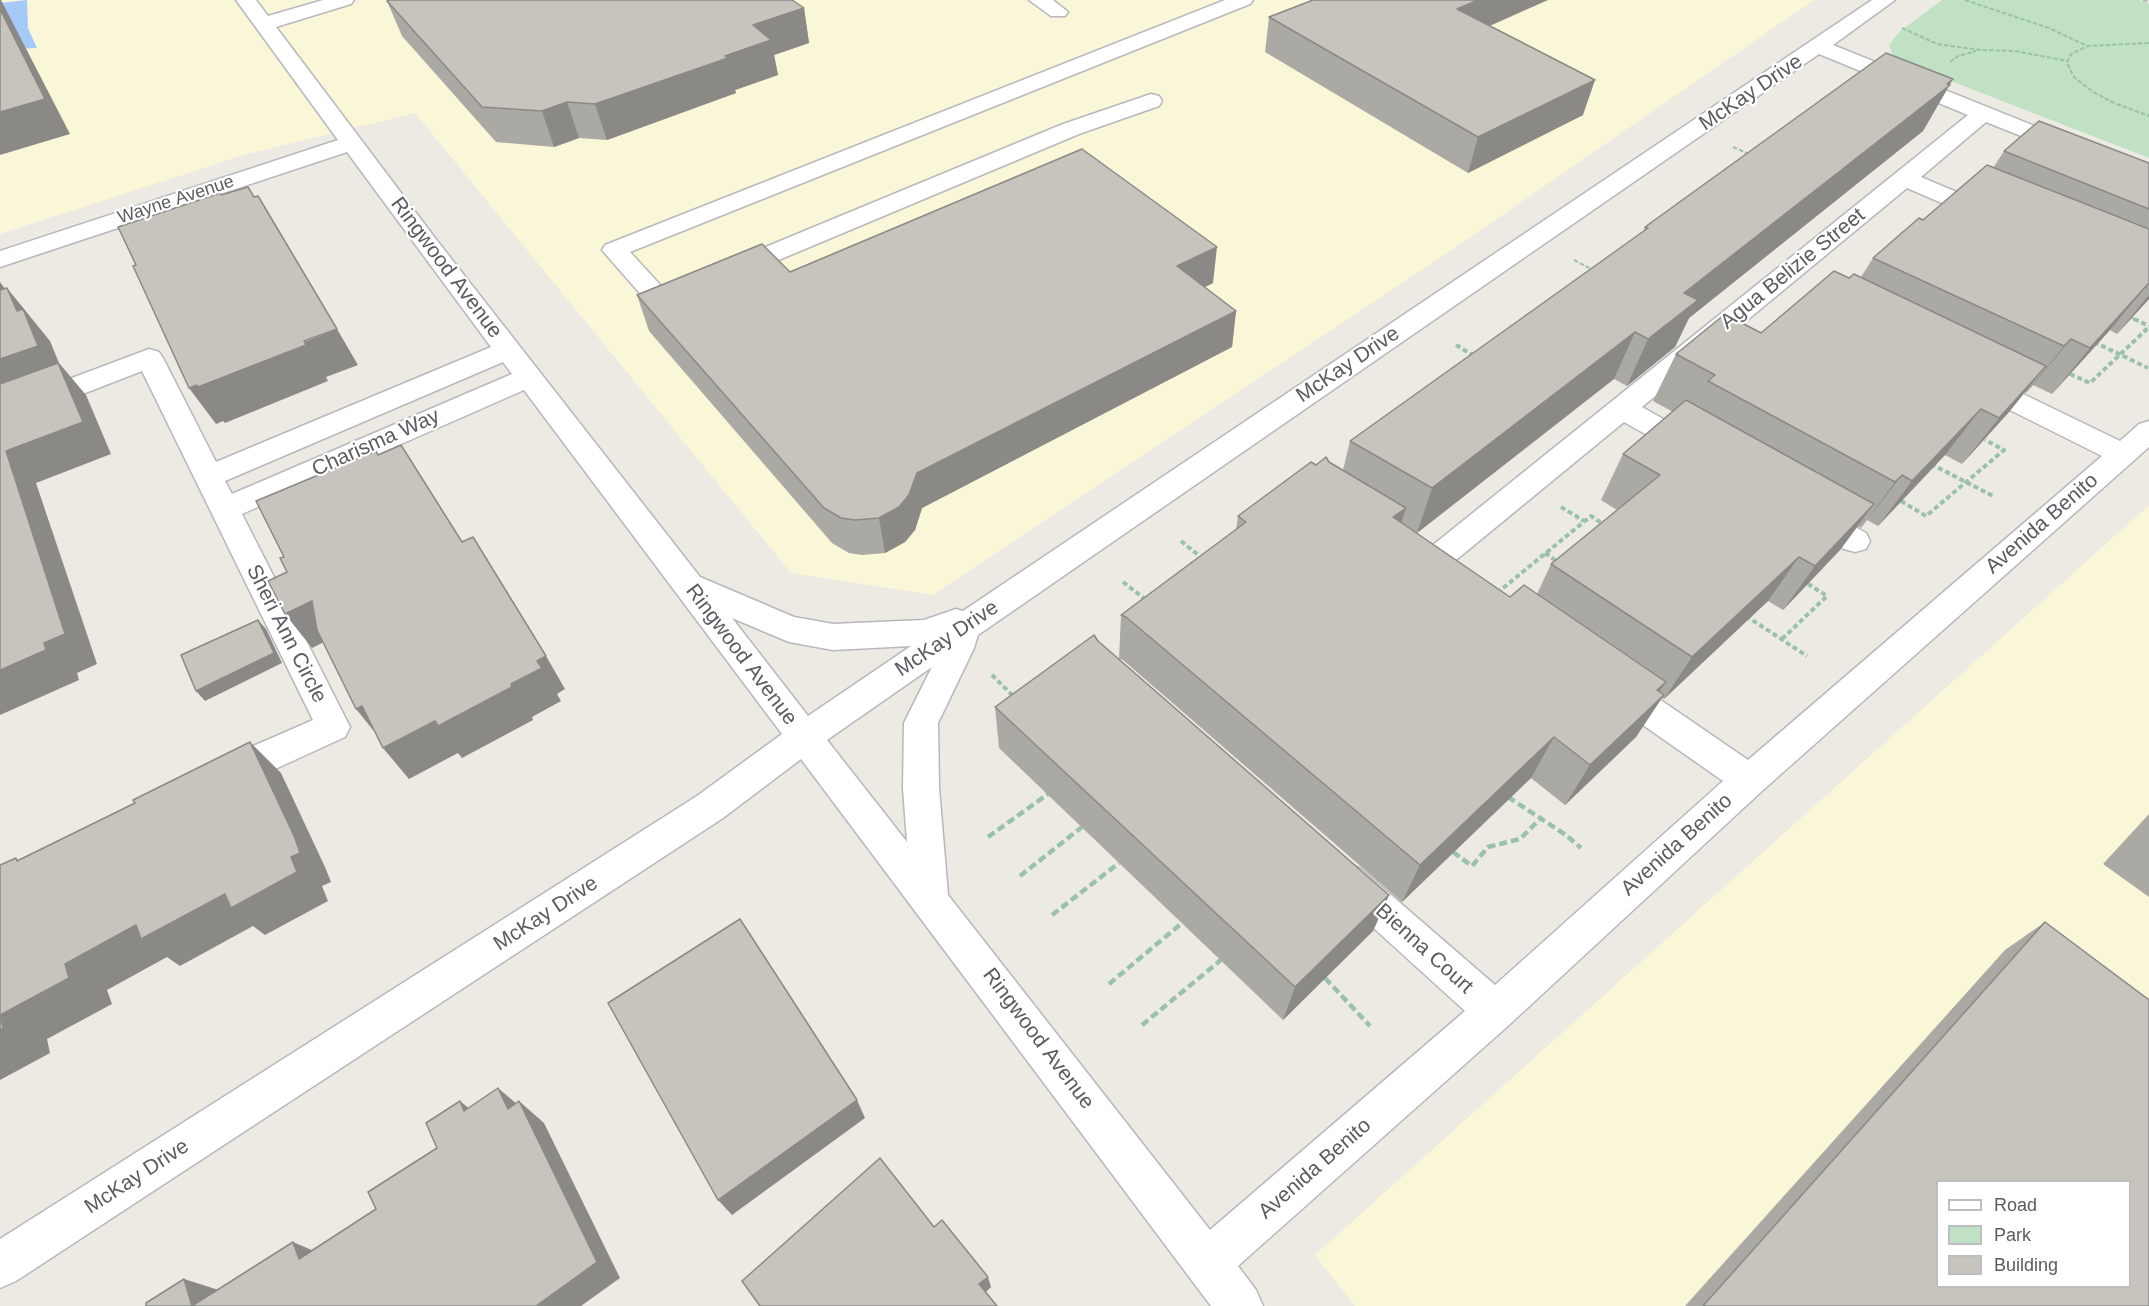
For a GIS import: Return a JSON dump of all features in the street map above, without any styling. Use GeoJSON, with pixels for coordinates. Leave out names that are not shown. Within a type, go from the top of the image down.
{"type":"FeatureCollection","features":[{"type":"Feature","properties":{"kind":"street","name":"Ringwood Avenue"},"geometry":{"type":"LineString","coordinates":[[246,0],[508,350],[1240,1306]]}},
{"type":"Feature","properties":{"kind":"street"},"geometry":{"type":"LineString","coordinates":[[263,24],[345,0]]}},
{"type":"Feature","properties":{"kind":"street"},"geometry":{"type":"LineString","coordinates":[[1039,0],[1058,12]]}},
{"type":"Feature","properties":{"kind":"street"},"geometry":{"type":"LineString","coordinates":[[1151,101],[1071,129],[660,300],[614,250],[1243,0]]}},
{"type":"Feature","properties":{"kind":"street","name":"McKay Drive"},"geometry":{"type":"LineString","coordinates":[[0,1265],[710,807],[804,738],[963,628],[1885,0]]}},
{"type":"Feature","properties":{"kind":"street"},"geometry":{"type":"LineString","coordinates":[[1819,47],[2149,180]]}},
{"type":"Feature","properties":{"kind":"street","name":"Agua Belizie Street"},"geometry":{"type":"LineString","coordinates":[[1434,561],[1622,408],[1787,288],[1904,178],[1984,113]]}},
{"type":"Feature","properties":{"kind":"street","name":"Wayne Avenue"},"geometry":{"type":"LineString","coordinates":[[0,259],[353,143]]}},
{"type":"Feature","properties":{"kind":"street"},"geometry":{"type":"LineString","coordinates":[[1904,178],[2008,222]]}},
{"type":"Feature","properties":{"kind":"street","name":"Charisma Way"},"geometry":{"type":"LineString","coordinates":[[208,477],[508,350]]}},
{"type":"Feature","properties":{"kind":"street","name":"Sheri Ann Circle"},"geometry":{"type":"LineString","coordinates":[[0,416],[149,358],[333,727],[194,789]]}},
{"type":"Feature","properties":{"kind":"street"},"geometry":{"type":"LineString","coordinates":[[1956,372],[2122,454]]}},
{"type":"Feature","properties":{"kind":"street","name":"Charisma Way"},"geometry":{"type":"LineString","coordinates":[[224,510],[529,377]]}},
{"type":"Feature","properties":{"kind":"street"},"geometry":{"type":"LineString","coordinates":[[1622,408],[1713,460]]}},
{"type":"Feature","properties":{"kind":"street","name":"Avenida Benito"},"geometry":{"type":"LineString","coordinates":[[1208,1262],[1495,1011],[1749,780],[2149,431]]}},
{"type":"Feature","properties":{"kind":"street"},"geometry":{"type":"LineString","coordinates":[[1784,500],[1855,541]]}},
{"type":"Feature","properties":{"kind":"street"},"geometry":{"type":"LineString","coordinates":[[1406,544],[1489,600]]}},
{"type":"Feature","properties":{"kind":"street"},"geometry":{"type":"LineString","coordinates":[[689,586],[789,629],[833,637],[924,633],[991,609]]}},
{"type":"Feature","properties":{"kind":"street"},"geometry":{"type":"LineString","coordinates":[[929,897],[921,788],[921,723],[958,648],[963,628]]}},
{"type":"Feature","properties":{"kind":"street"},"geometry":{"type":"LineString","coordinates":[[1593,671],[1749,780]]}},
{"type":"Feature","properties":{"kind":"street","name":"Bienna Court"},"geometry":{"type":"LineString","coordinates":[[1326,862],[1495,1011]]}},
{"type":"Feature","properties":{"kind":"path"},"geometry":{"type":"LineString","coordinates":[[1965,0],[2049,28],[2088,46]]}},
{"type":"Feature","properties":{"kind":"path"},"geometry":{"type":"LineString","coordinates":[[2143,0],[2149,2]]}},
{"type":"Feature","properties":{"kind":"path"},"geometry":{"type":"LineString","coordinates":[[1899,26],[1937,44],[1981,50],[2015,51],[2068,61]]}},
{"type":"Feature","properties":{"kind":"path"},"geometry":{"type":"LineString","coordinates":[[2149,43],[2088,46],[2071,54],[2068,61],[2069,70],[2093,92],[2114,104],[2149,116]]}},
{"type":"Feature","properties":{"kind":"path"},"geometry":{"type":"LineString","coordinates":[[1945,67],[1958,56],[1981,50]]}},
{"type":"Feature","properties":{"kind":"path"},"geometry":{"type":"LineString","coordinates":[[1733,147],[1752,156]]}},
{"type":"Feature","properties":{"kind":"path"},"geometry":{"type":"LineString","coordinates":[[1574,260],[1603,275]]}},
{"type":"Feature","properties":{"kind":"path"},"geometry":{"type":"LineString","coordinates":[[2070,374],[2090,383],[2121,355],[2149,327],[2132,318]]}},
{"type":"Feature","properties":{"kind":"path"},"geometry":{"type":"LineString","coordinates":[[2088,339],[2148,368]]}},
{"type":"Feature","properties":{"kind":"path"},"geometry":{"type":"LineString","coordinates":[[1456,345],[1476,357]]}},
{"type":"Feature","properties":{"kind":"path"},"geometry":{"type":"LineString","coordinates":[[1902,501],[1926,516],[2004,450],[1984,440]]}},
{"type":"Feature","properties":{"kind":"path"},"geometry":{"type":"LineString","coordinates":[[1928,462],[1995,497]]}},
{"type":"Feature","properties":{"kind":"path"},"geometry":{"type":"LineString","coordinates":[[1553,502],[1584,521]]}},
{"type":"Feature","properties":{"kind":"path"},"geometry":{"type":"LineString","coordinates":[[1489,600],[1591,516],[1608,528]]}},
{"type":"Feature","properties":{"kind":"path"},"geometry":{"type":"LineString","coordinates":[[1181,541],[1205,561]]}},
{"type":"Feature","properties":{"kind":"path"},"geometry":{"type":"LineString","coordinates":[[1545,553],[1563,566]]}},
{"type":"Feature","properties":{"kind":"path"},"geometry":{"type":"LineString","coordinates":[[1123,582],[1147,601]]}},
{"type":"Feature","properties":{"kind":"path"},"geometry":{"type":"LineString","coordinates":[[1782,639],[1827,596],[1808,584]]}},
{"type":"Feature","properties":{"kind":"path"},"geometry":{"type":"LineString","coordinates":[[1737,610],[1808,656]]}},
{"type":"Feature","properties":{"kind":"path"},"geometry":{"type":"LineString","coordinates":[[991,675],[1022,704]]}},
{"type":"Feature","properties":{"kind":"path"},"geometry":{"type":"LineString","coordinates":[[1509,798],[1516,791]]}},
{"type":"Feature","properties":{"kind":"path"},"geometry":{"type":"LineString","coordinates":[[988,837],[1048,794]]}},
{"type":"Feature","properties":{"kind":"path"},"geometry":{"type":"LineString","coordinates":[[1504,794],[1581,848]]}},
{"type":"Feature","properties":{"kind":"path"},"geometry":{"type":"LineString","coordinates":[[1453,852],[1472,867],[1488,847],[1520,840],[1540,819]]}},
{"type":"Feature","properties":{"kind":"path"},"geometry":{"type":"LineString","coordinates":[[1020,876],[1082,827]]}},
{"type":"Feature","properties":{"kind":"path"},"geometry":{"type":"LineString","coordinates":[[1052,915],[1119,863]]}},
{"type":"Feature","properties":{"kind":"path"},"geometry":{"type":"LineString","coordinates":[[1109,984],[1182,923]]}},
{"type":"Feature","properties":{"kind":"path"},"geometry":{"type":"LineString","coordinates":[[1142,1025],[1221,960]]}},
{"type":"Feature","properties":{"kind":"path"},"geometry":{"type":"LineString","coordinates":[[1325,978],[1370,1026]]}},
{"type":"Feature","properties":{"kind":"shaded area"},"geometry":{"type":"Polygon","coordinates":[[[0,0],[1814,0],[1459,245],[933,595],[791,573],[415,113],[244,155],[0,234],[0,0]]]}},
{"type":"Feature","properties":{"kind":"shaded area"},"geometry":{"type":"Polygon","coordinates":[[[2149,505],[2149,1306],[1355,1306],[1315,1255],[2149,505]]]}},
{"type":"Feature","properties":{"kind":"green space"},"geometry":{"type":"Polygon","coordinates":[[[1942,0],[2139,0],[2149,4],[2149,158],[1894,59],[1889,45],[1899,32],[1942,0]]]}},
{"type":"Feature","properties":{"kind":"water"},"geometry":{"type":"Polygon","coordinates":[[[27,0],[28,28],[37,48],[0,50],[0,3],[27,0]]]}},
{"type":"Feature","properties":{"kind":"building"},"geometry":{"type":"Polygon","coordinates":[[[792,0],[804,8],[753,25],[771,40],[725,56],[728,58],[595,104],[567,102],[542,111],[482,107],[387,1],[792,0]]]}},
{"type":"Feature","properties":{"kind":"building"},"geometry":{"type":"Polygon","coordinates":[[[1313,0],[1478,0],[1457,9],[1595,80],[1478,137],[1269,17],[1313,0]]]}},
{"type":"Feature","properties":{"kind":"building"},"geometry":{"type":"Polygon","coordinates":[[[0,9],[45,99],[0,112],[0,9]]]}},
{"type":"Feature","properties":{"kind":"building"},"geometry":{"type":"Polygon","coordinates":[[[1886,53],[1953,79],[1947,84],[1950,85],[1684,293],[1698,300],[1648,339],[1635,332],[1432,488],[1350,441],[1648,228],[1645,227],[1886,53]]]}},
{"type":"Feature","properties":{"kind":"building"},"geometry":{"type":"Polygon","coordinates":[[[2039,121],[2149,163],[2149,209],[2004,151],[2039,121]]]}},
{"type":"Feature","properties":{"kind":"building"},"geometry":{"type":"Polygon","coordinates":[[[1082,149],[1217,247],[1177,266],[1236,311],[917,473],[909,495],[899,507],[879,518],[855,520],[841,518],[824,508],[637,295],[762,244],[790,272],[1082,149]]]}},
{"type":"Feature","properties":{"kind":"building"},"geometry":{"type":"Polygon","coordinates":[[[1987,165],[2149,229],[2149,284],[2090,348],[2071,339],[2064,346],[1873,258],[1919,218],[1923,220],[1987,165]]]}},
{"type":"Feature","properties":{"kind":"building"},"geometry":{"type":"Polygon","coordinates":[[[248,187],[254,197],[258,196],[337,329],[304,341],[306,345],[198,387],[197,385],[189,388],[133,266],[136,265],[118,227],[220,193],[221,195],[248,187]]]}},
{"type":"Feature","properties":{"kind":"building"},"geometry":{"type":"Polygon","coordinates":[[[1834,271],[1849,278],[1854,274],[2046,366],[1999,418],[1981,409],[1912,481],[1902,475],[1895,482],[1708,381],[1715,375],[1676,354],[1725,314],[1761,333],[1834,271]]]}},
{"type":"Feature","properties":{"kind":"building"},"geometry":{"type":"Polygon","coordinates":[[[7,288],[17,311],[23,309],[38,346],[0,359],[0,290],[7,288]]]}},
{"type":"Feature","properties":{"kind":"building"},"geometry":{"type":"Polygon","coordinates":[[[58,363],[83,422],[6,451],[65,634],[44,643],[46,650],[0,670],[0,384],[58,363]]]}},
{"type":"Feature","properties":{"kind":"building"},"geometry":{"type":"Polygon","coordinates":[[[1686,400],[1874,504],[1815,566],[1799,557],[1692,657],[1551,564],[1660,475],[1623,454],[1686,400]]]}},
{"type":"Feature","properties":{"kind":"building"},"geometry":{"type":"Polygon","coordinates":[[[401,445],[462,542],[473,537],[546,656],[537,661],[542,668],[511,684],[512,687],[438,726],[435,721],[383,748],[362,706],[356,709],[317,630],[312,601],[285,614],[268,581],[287,572],[280,558],[284,557],[256,501],[376,451],[378,455],[401,445]]]}},
{"type":"Feature","properties":{"kind":"building"},"geometry":{"type":"Polygon","coordinates":[[[1326,457],[1329,462],[1406,508],[1393,517],[1510,597],[1524,585],[1666,682],[1657,690],[1664,695],[1590,765],[1554,737],[1420,865],[1121,615],[1246,522],[1238,516],[1311,462],[1316,465],[1326,457]]]}},
{"type":"Feature","properties":{"kind":"building"},"geometry":{"type":"Polygon","coordinates":[[[258,620],[274,653],[196,691],[181,655],[258,620]]]}},
{"type":"Feature","properties":{"kind":"building"},"geometry":{"type":"Polygon","coordinates":[[[1094,635],[1098,641],[1389,895],[1295,987],[995,707],[1094,635]]]}},
{"type":"Feature","properties":{"kind":"building"},"geometry":{"type":"Polygon","coordinates":[[[250,742],[295,838],[300,853],[291,857],[297,872],[231,908],[225,894],[141,939],[136,925],[65,964],[69,978],[0,1015],[0,865],[16,858],[17,861],[135,803],[133,800],[250,742]]]}},
{"type":"Feature","properties":{"kind":"building"},"geometry":{"type":"Polygon","coordinates":[[[740,919],[857,1100],[718,1200],[608,1003],[740,919]]]}},
{"type":"Feature","properties":{"kind":"building"},"geometry":{"type":"Polygon","coordinates":[[[2045,922],[2149,1000],[2149,1306],[1703,1306],[2045,922]]]}},
{"type":"Feature","properties":{"kind":"building"},"geometry":{"type":"Polygon","coordinates":[[[498,1088],[508,1109],[519,1101],[597,1262],[536,1306],[192,1306],[293,1242],[299,1259],[376,1209],[368,1192],[437,1148],[426,1123],[460,1101],[464,1111],[498,1088]]]}},
{"type":"Feature","properties":{"kind":"building"},"geometry":{"type":"Polygon","coordinates":[[[880,1158],[934,1227],[942,1220],[988,1277],[979,1284],[997,1306],[760,1306],[742,1281],[880,1158]]]}},
{"type":"Feature","properties":{"kind":"building"},"geometry":{"type":"Polygon","coordinates":[[[184,1279],[192,1306],[146,1306],[146,1303],[184,1279]]]}}]}
